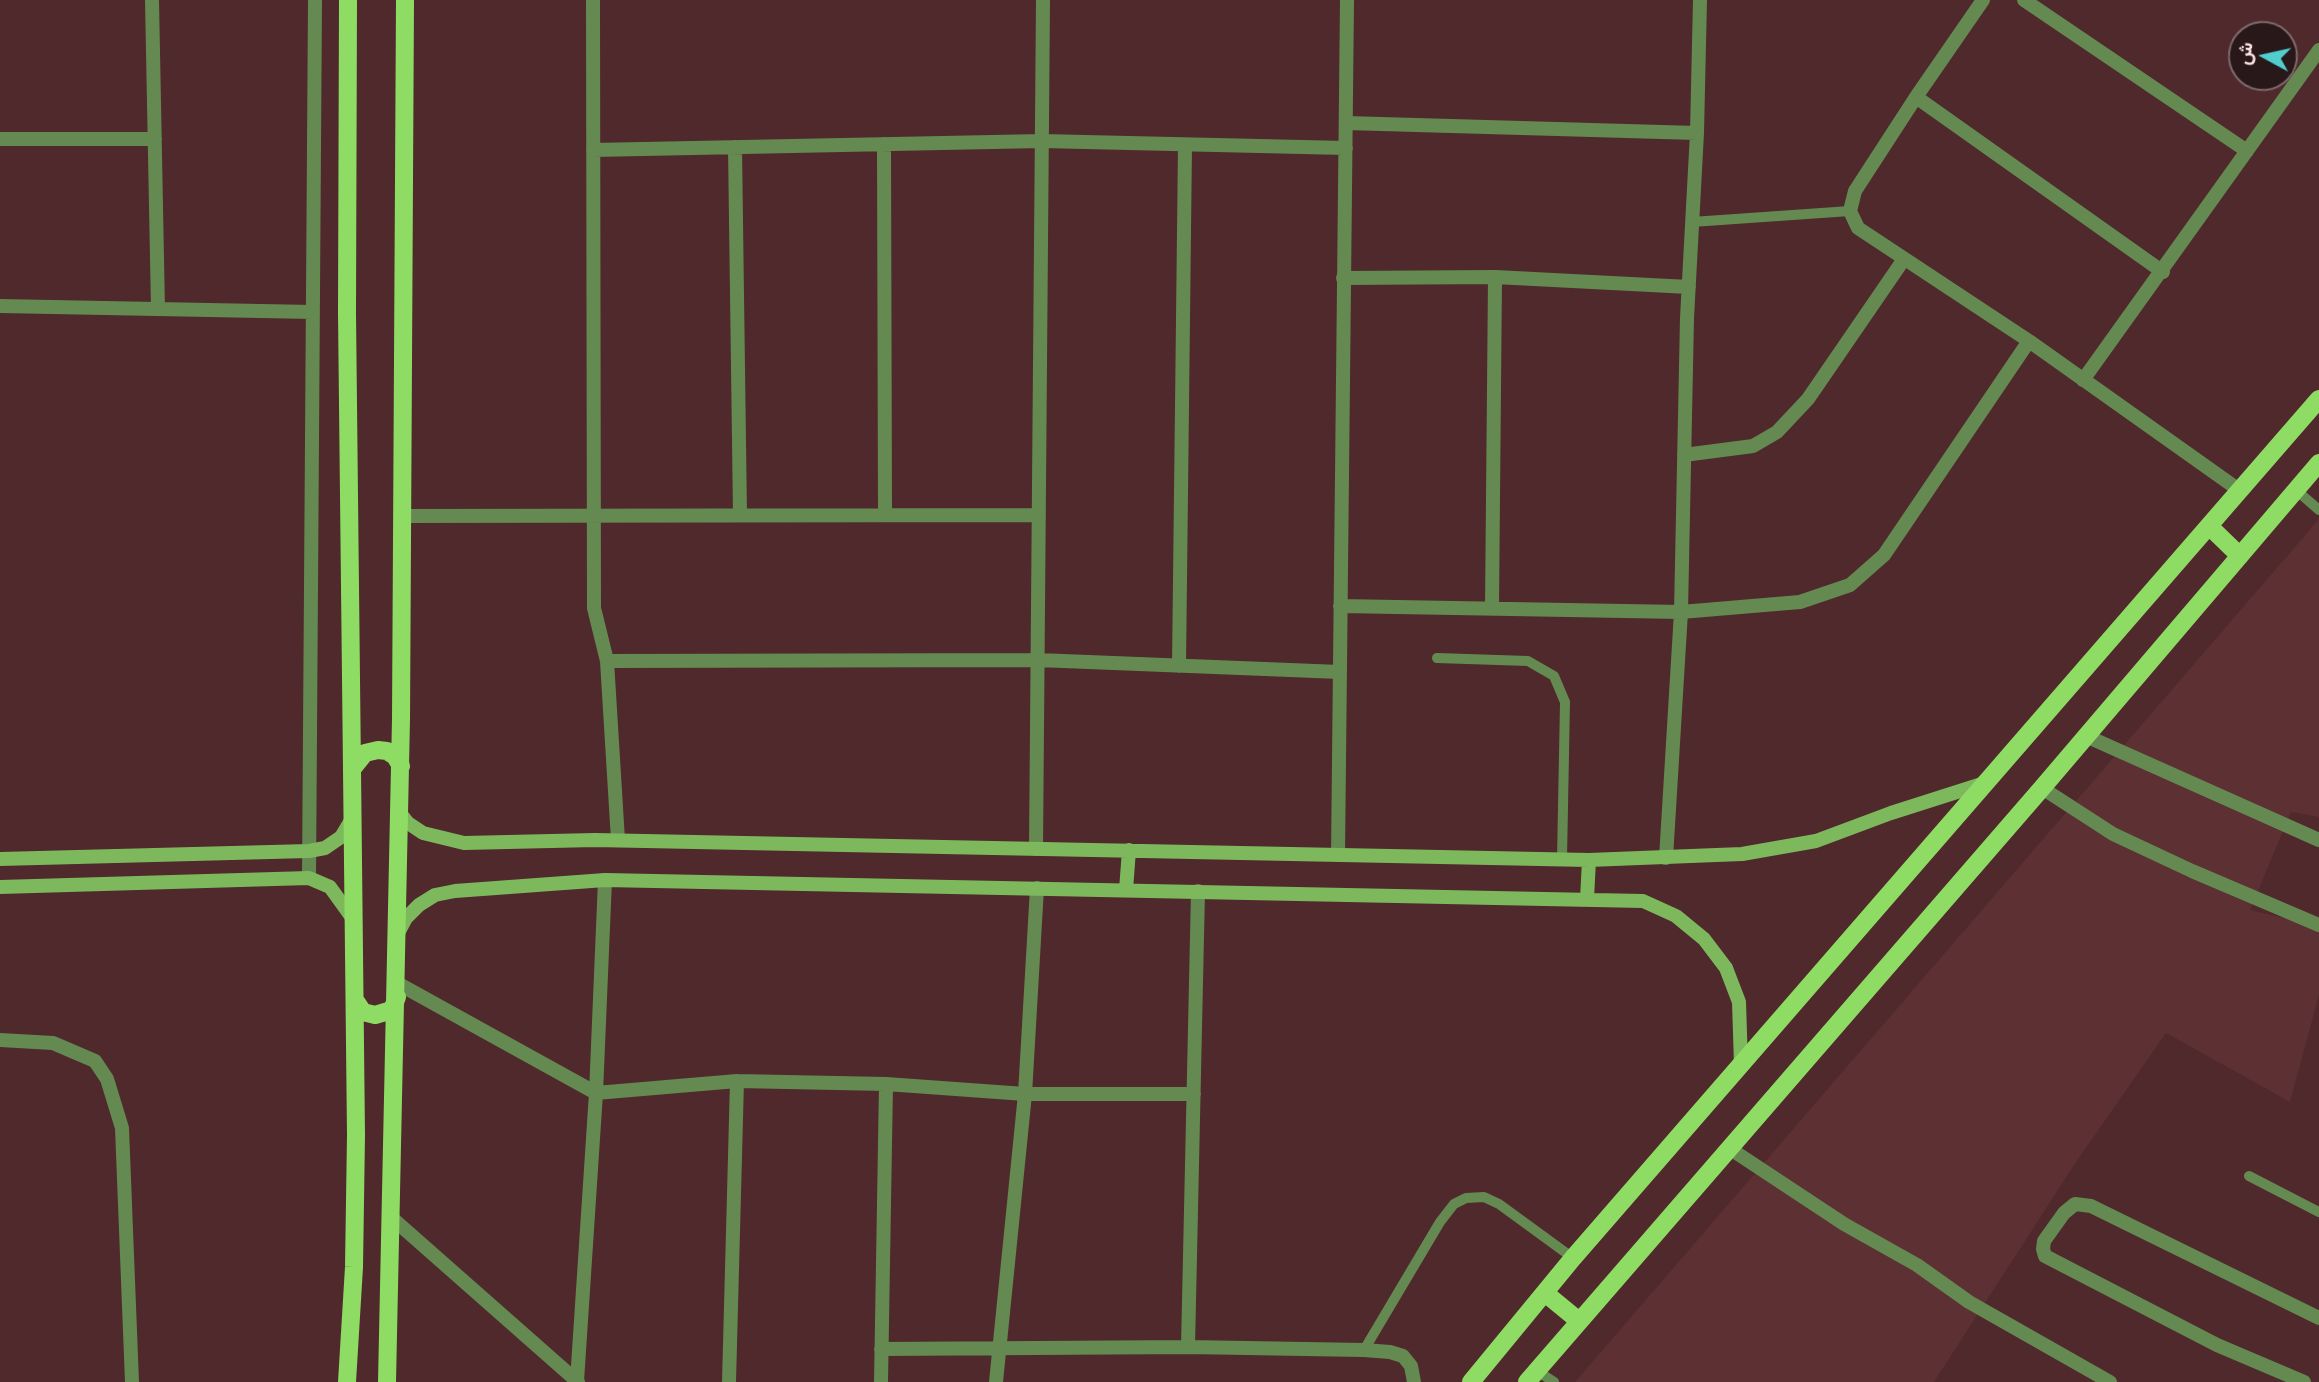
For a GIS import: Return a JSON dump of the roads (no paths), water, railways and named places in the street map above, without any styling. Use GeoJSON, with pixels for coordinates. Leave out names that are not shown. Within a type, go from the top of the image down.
{"type":"FeatureCollection","features":[{"type":"Feature","properties":{"kind":"main road"},"geometry":{"type":"LineString","coordinates":[[347,1382],[354,1254],[355,1000],[347,313],[348,0]]}},
{"type":"Feature","properties":{"kind":"main road"},"geometry":{"type":"LineString","coordinates":[[389,1381],[401,766],[405,0]]}},
{"type":"Feature","properties":{"kind":"main road"},"geometry":{"type":"LineString","coordinates":[[1471,1382],[1573,1258],[2319,399]]}},
{"type":"Feature","properties":{"kind":"main road"},"geometry":{"type":"LineString","coordinates":[[1532,1376],[2042,788],[2319,463]]}},
{"type":"Feature","properties":{"kind":"main road"},"geometry":{"type":"LineString","coordinates":[[2209,526],[2240,556]]}},
{"type":"Feature","properties":{"kind":"main road"},"geometry":{"type":"LineString","coordinates":[[352,769],[365,753],[378,750],[395,756],[401,766]]}},
{"type":"Feature","properties":{"kind":"main road"},"geometry":{"type":"LineString","coordinates":[[400,813],[408,823],[423,833],[443,840],[464,842],[618,840],[1589,860],[1742,854],[1816,841],[1891,813],[1985,783]]}},
{"type":"Feature","properties":{"kind":"main road"},"geometry":{"type":"LineString","coordinates":[[0,859],[309,851],[325,848],[341,837],[354,816]]}},
{"type":"Feature","properties":{"kind":"main road"},"geometry":{"type":"LineString","coordinates":[[1126,890],[1129,850]]}},
{"type":"Feature","properties":{"kind":"main road"},"geometry":{"type":"LineString","coordinates":[[1587,898],[1589,860]]}},
{"type":"Feature","properties":{"kind":"main road"},"geometry":{"type":"LineString","coordinates":[[0,887],[309,878],[331,887],[353,919]]}},
{"type":"Feature","properties":{"kind":"main road"},"geometry":{"type":"LineString","coordinates":[[397,936],[406,918],[419,905],[435,895],[456,891],[605,880],[1643,901],[1676,916],[1704,939],[1726,968],[1739,1002],[1741,1065]]}},
{"type":"Feature","properties":{"kind":"main road"},"geometry":{"type":"LineString","coordinates":[[355,1000],[363,1012],[375,1016],[392,1010],[397,990]]}},
{"type":"Feature","properties":{"kind":"main road"},"geometry":{"type":"LineString","coordinates":[[1545,1293],[1579,1321]]}},
{"type":"Feature","properties":{"kind":"street"},"geometry":{"type":"LineString","coordinates":[[152,0],[158,309]]}},
{"type":"Feature","properties":{"kind":"street"},"geometry":{"type":"LineString","coordinates":[[309,878],[315,0]]}},
{"type":"Feature","properties":{"kind":"street"},"geometry":{"type":"LineString","coordinates":[[593,0],[594,608],[607,661],[618,840]]}},
{"type":"Feature","properties":{"kind":"street"},"geometry":{"type":"LineString","coordinates":[[1036,849],[1043,0]]}},
{"type":"Feature","properties":{"kind":"street"},"geometry":{"type":"LineString","coordinates":[[1339,855],[1347,0]]}},
{"type":"Feature","properties":{"kind":"street"},"geometry":{"type":"LineString","coordinates":[[1666,858],[1681,612],[1700,0]]}},
{"type":"Feature","properties":{"kind":"street"},"geometry":{"type":"LineString","coordinates":[[1983,0],[1855,191],[1850,212],[1858,228],[2029,341],[2239,490]]}},
{"type":"Feature","properties":{"kind":"street"},"geometry":{"type":"LineString","coordinates":[[2024,0],[2247,151]]}},
{"type":"Feature","properties":{"kind":"street"},"geometry":{"type":"LineString","coordinates":[[2083,380],[2163,272],[2319,50]]}},
{"type":"Feature","properties":{"kind":"street"},"geometry":{"type":"LineString","coordinates":[[1916,97],[2163,272]]}},
{"type":"Feature","properties":{"kind":"street"},"geometry":{"type":"LineString","coordinates":[[1346,123],[1697,133]]}},
{"type":"Feature","properties":{"kind":"street"},"geometry":{"type":"LineString","coordinates":[[0,139],[155,139]]}},
{"type":"Feature","properties":{"kind":"street"},"geometry":{"type":"LineString","coordinates":[[593,150],[1042,141],[1346,148]]}},
{"type":"Feature","properties":{"kind":"street"},"geometry":{"type":"LineString","coordinates":[[884,145],[885,515]]}},
{"type":"Feature","properties":{"kind":"street"},"geometry":{"type":"LineString","coordinates":[[1179,666],[1185,145]]}},
{"type":"Feature","properties":{"kind":"street"},"geometry":{"type":"LineString","coordinates":[[735,147],[740,515]]}},
{"type":"Feature","properties":{"kind":"street"},"geometry":{"type":"LineString","coordinates":[[1684,455],[1753,446],[1777,432],[1808,399],[1904,259]]}},
{"type":"Feature","properties":{"kind":"street"},"geometry":{"type":"LineString","coordinates":[[1343,278],[1495,277],[1689,287]]}},
{"type":"Feature","properties":{"kind":"street"},"geometry":{"type":"LineString","coordinates":[[1492,608],[1495,277]]}},
{"type":"Feature","properties":{"kind":"street"},"geometry":{"type":"LineString","coordinates":[[0,306],[313,312]]}},
{"type":"Feature","properties":{"kind":"street"},"geometry":{"type":"LineString","coordinates":[[1340,606],[1681,612],[1800,602],[1850,585],[1884,555],[2029,341]]}},
{"type":"Feature","properties":{"kind":"street"},"geometry":{"type":"LineString","coordinates":[[402,516],[1039,515]]}},
{"type":"Feature","properties":{"kind":"street"},"geometry":{"type":"LineString","coordinates":[[607,661],[1038,660],[1340,672]]}},
{"type":"Feature","properties":{"kind":"street"},"geometry":{"type":"LineString","coordinates":[[2086,736],[2319,840]]}},
{"type":"Feature","properties":{"kind":"street"},"geometry":{"type":"LineString","coordinates":[[2042,788],[2113,834],[2319,925]]}},
{"type":"Feature","properties":{"kind":"street"},"geometry":{"type":"LineString","coordinates":[[577,1382],[596,1093],[605,880]]}},
{"type":"Feature","properties":{"kind":"street"},"geometry":{"type":"LineString","coordinates":[[996,1382],[1024,1094],[1037,888]]}},
{"type":"Feature","properties":{"kind":"street"},"geometry":{"type":"LineString","coordinates":[[1188,1347],[1198,891]]}},
{"type":"Feature","properties":{"kind":"street"},"geometry":{"type":"LineString","coordinates":[[397,990],[596,1093],[737,1081],[886,1084],[1024,1094],[1194,1094]]}},
{"type":"Feature","properties":{"kind":"street"},"geometry":{"type":"LineString","coordinates":[[0,1040],[53,1043],[95,1061],[107,1079],[122,1129],[132,1382]]}},
{"type":"Feature","properties":{"kind":"street"},"geometry":{"type":"LineString","coordinates":[[729,1382],[737,1081]]}},
{"type":"Feature","properties":{"kind":"street"},"geometry":{"type":"LineString","coordinates":[[881,1382],[886,1084]]}},
{"type":"Feature","properties":{"kind":"street"},"geometry":{"type":"LineString","coordinates":[[1729,1148],[1843,1224],[1917,1265],[1969,1302],[2110,1382]]}},
{"type":"Feature","properties":{"kind":"street"},"geometry":{"type":"LineString","coordinates":[[2304,1382],[2217,1345],[2045,1256],[2044,1241],[2064,1213],[2075,1204],[2091,1206],[2319,1318]]}},
{"type":"Feature","properties":{"kind":"street"},"geometry":{"type":"LineString","coordinates":[[392,1219],[577,1382]]}},
{"type":"Feature","properties":{"kind":"street"},"geometry":{"type":"LineString","coordinates":[[881,1349],[1188,1347],[1364,1350],[1403,1356],[1411,1366],[1414,1382]]}},
{"type":"Feature","properties":{"kind":"lane"},"geometry":{"type":"LineString","coordinates":[[1692,222],[1850,212]]}},
{"type":"Feature","properties":{"kind":"lane"},"geometry":{"type":"LineString","coordinates":[[2296,490],[2319,510]]}},
{"type":"Feature","properties":{"kind":"lane"},"geometry":{"type":"LineString","coordinates":[[1437,658],[1528,661],[1554,676],[1565,702],[1562,859]]}},
{"type":"Feature","properties":{"kind":"lane"},"geometry":{"type":"LineString","coordinates":[[2249,1176],[2319,1212]]}},
{"type":"Feature","properties":{"kind":"lane"},"geometry":{"type":"LineString","coordinates":[[1364,1350],[1440,1222],[1454,1204],[1466,1198],[1484,1197],[1499,1203],[1573,1258]]}},
{"type":"Feature","properties":{"kind":"lane"},"geometry":{"type":"LineString","coordinates":[[1532,1376],[1554,1382]]}}]}
